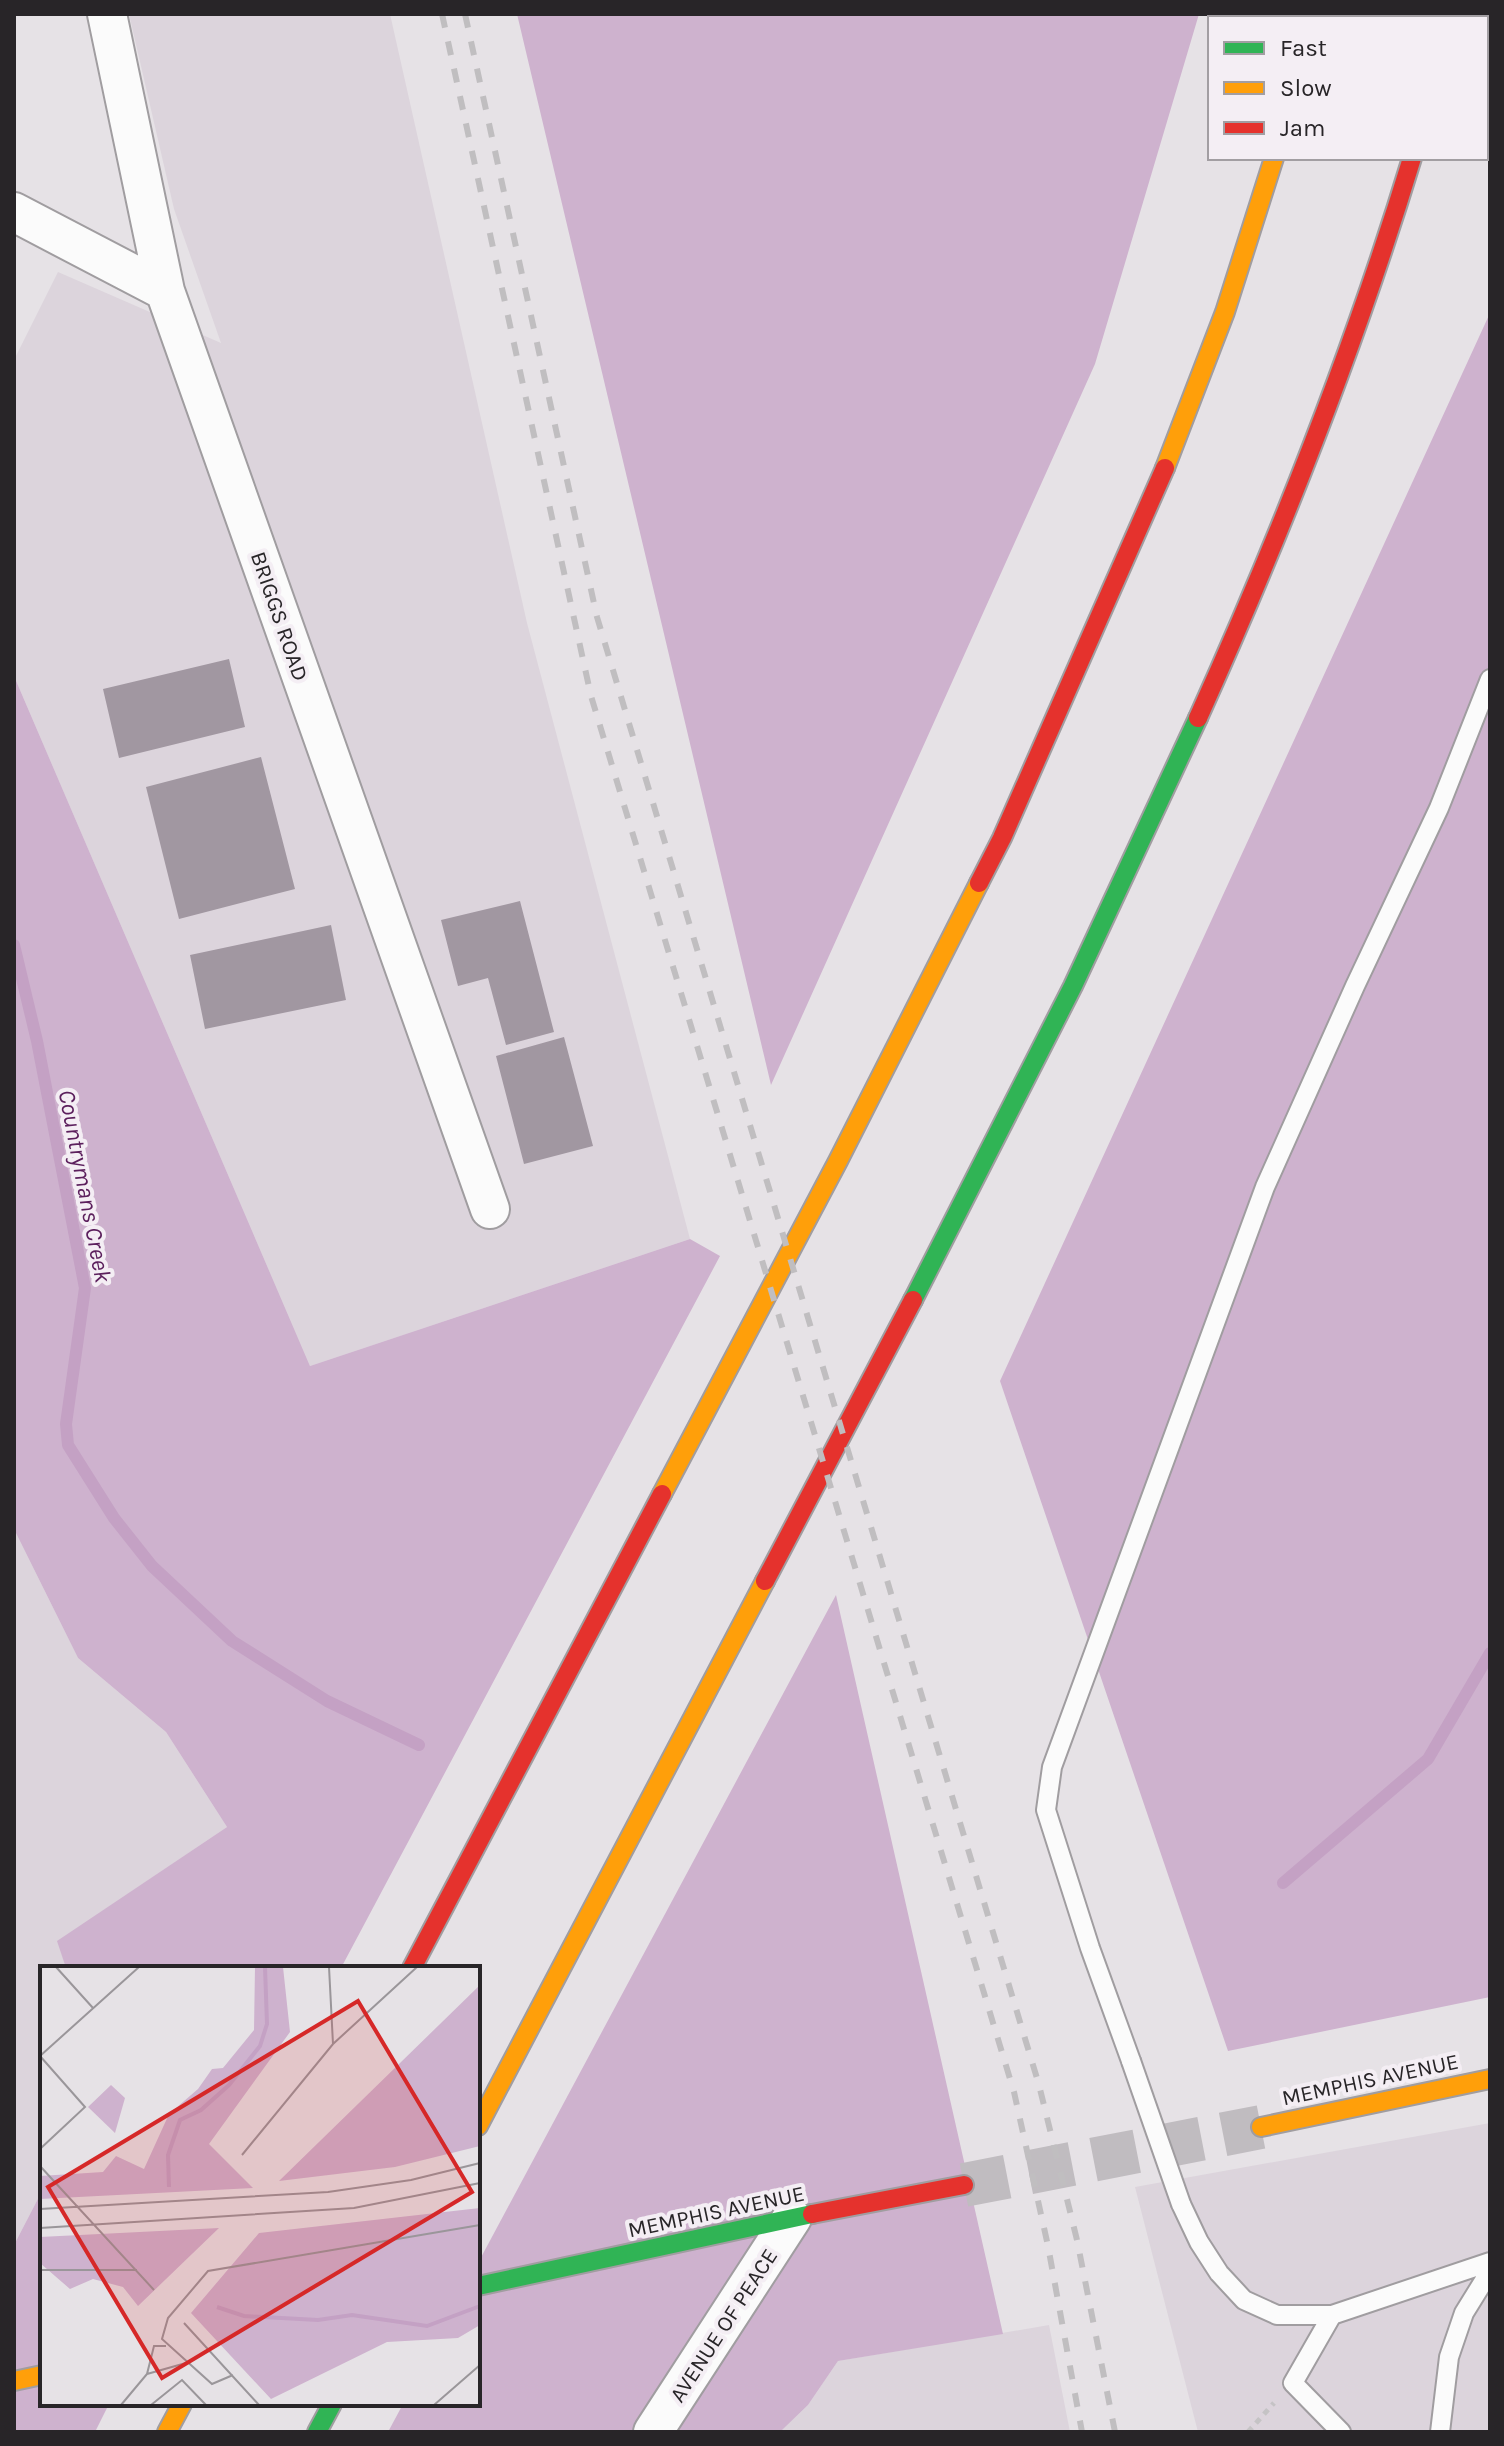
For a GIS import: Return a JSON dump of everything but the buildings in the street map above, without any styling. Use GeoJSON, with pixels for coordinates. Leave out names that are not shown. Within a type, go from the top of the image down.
{"type":"FeatureCollection","features":[{"type":"Feature","properties":{"kind":"main road"},"geometry":{"type":"LineString","coordinates":[[413,1966],[867,1105],[1002,838],[1156,491],[1225,312],[1273,160]]}},
{"type":"Feature","properties":{"kind":"main road"},"geometry":{"type":"LineString","coordinates":[[480,2122],[978,1175],[1091,951],[1188,743],[1271,554],[1336,383],[1411,160]]}},
{"type":"Feature","properties":{"kind":"main road","name":"MEMPHIS AVENUE"},"geometry":{"type":"LineString","coordinates":[[1261,2127],[1490,2079]]}},
{"type":"Feature","properties":{"kind":"main road","name":"MEMPHIS AVENUE"},"geometry":{"type":"LineString","coordinates":[[480,2286],[792,2218],[964,2185]]}},
{"type":"Feature","properties":{"kind":"main road"},"geometry":{"type":"LineString","coordinates":[[14,2381],[40,2375]]}},
{"type":"Feature","properties":{"kind":"main road"},"geometry":{"type":"LineString","coordinates":[[167,2432],[181,2406]]}},
{"type":"Feature","properties":{"kind":"main road"},"geometry":{"type":"LineString","coordinates":[[317,2432],[331,2406]]}},
{"type":"Feature","properties":{"kind":"street","name":"BRIGGS ROAD"},"geometry":{"type":"LineString","coordinates":[[107,14],[165,291],[490,1209]]}},
{"type":"Feature","properties":{"kind":"street"},"geometry":{"type":"LineString","coordinates":[[14,212],[165,291]]}},
{"type":"Feature","properties":{"kind":"street","name":"AVENUE OF PEACE"},"geometry":{"type":"LineString","coordinates":[[653,2432],[792,2218]]}},
{"type":"Feature","properties":{"kind":"lane"},"geometry":{"type":"LineString","coordinates":[[1490,679],[1439,808],[1265,1187],[1052,1767],[1046,1810],[1090,1948],[1181,2204],[1212,2263],[1244,2300],[1277,2315],[1332,2315],[1490,2262]]}},
{"type":"Feature","properties":{"kind":"lane"},"geometry":{"type":"LineString","coordinates":[[1440,2432],[1449,2357],[1464,2313],[1490,2271]]}},
{"type":"Feature","properties":{"kind":"lane"},"geometry":{"type":"LineString","coordinates":[[1332,2315],[1293,2383],[1341,2432]]}},
{"type":"Feature","properties":{"kind":"path"},"geometry":{"type":"LineString","coordinates":[[1248,2432],[1293,2383]]}},
{"type":"Feature","properties":{"kind":"shaded area"},"geometry":{"type":"Polygon","coordinates":[[[129,14],[390,14],[527,623],[690,1239],[310,1366],[14,676],[14,360],[58,272],[221,343],[174,209],[129,14]]]}},
{"type":"Feature","properties":{"kind":"shaded area"},"geometry":{"type":"Polygon","coordinates":[[[517,14],[1199,14],[1095,364],[771,1085],[517,14]]]}},
{"type":"Feature","properties":{"kind":"shaded area"},"geometry":{"type":"Polygon","coordinates":[[[1490,313],[1490,1997],[1228,2051],[1000,1381],[1490,313]]]}},
{"type":"Feature","properties":{"kind":"shaded area"},"geometry":{"type":"Polygon","coordinates":[[[14,676],[310,1366],[690,1239],[720,1256],[342,1966],[65,1966],[57,1941],[227,1827],[166,1732],[78,1658],[14,1529],[14,676]]]}},
{"type":"Feature","properties":{"kind":"shaded area"},"geometry":{"type":"Polygon","coordinates":[[[14,1529],[78,1658],[166,1732],[227,1827],[58,1941],[65,1966],[40,1966],[40,2195],[14,2245],[14,1529]]]}},
{"type":"Feature","properties":{"kind":"shaded area"},"geometry":{"type":"Polygon","coordinates":[[[836,1595],[1003,2334],[838,2361],[808,2405],[780,2432],[388,2432],[402,2406],[480,2406],[480,2259],[836,1595]]]}},
{"type":"Feature","properties":{"kind":"shaded area"},"geometry":{"type":"Polygon","coordinates":[[[1490,2123],[1490,2432],[1198,2432],[1135,2187],[1490,2123]]]}},
{"type":"Feature","properties":{"kind":"shaded area"},"geometry":{"type":"Polygon","coordinates":[[[40,2195],[40,2406],[108,2406],[95,2432],[14,2432],[14,2245],[40,2195]]]}},
{"type":"Feature","properties":{"kind":"shaded area"},"geometry":{"type":"Polygon","coordinates":[[[1049,2325],[1070,2432],[780,2432],[808,2405],[838,2361],[1049,2325]]]}},
{"type":"Feature","properties":{"kind":"waterway","name":"Countrymans Creek"},"geometry":{"type":"LineString","coordinates":[[14,945],[37,1041],[85,1288],[66,1424],[68,1445],[114,1518],[152,1566],[232,1641],[327,1701],[419,1745]]}},
{"type":"Feature","properties":{"kind":"waterway","name":"Countrymans Creek"},"geometry":{"type":"LineString","coordinates":[[1283,1883],[1428,1759],[1490,1653]]}},
{"type":"Feature","properties":{"kind":"tunnel"},"geometry":{"type":"LineString","coordinates":[[964,2185],[1261,2127]]}},
{"type":"Feature","properties":{"kind":"railway"},"geometry":{"type":"LineString","coordinates":[[442,14],[591,696],[1014,2092],[1048,2246],[1082,2432]]}},
{"type":"Feature","properties":{"kind":"railway"},"geometry":{"type":"LineString","coordinates":[[465,14],[597,617],[1039,2085],[1077,2240],[1115,2432]]}},
{"type":"Feature","properties":{"kind":"traffic: fast"},"geometry":{"type":"LineString","coordinates":[[913,1300],[1073,986],[1198,718]]}},
{"type":"Feature","properties":{"kind":"traffic: fast"},"geometry":{"type":"LineString","coordinates":[[480,2286],[812,2214]]}},
{"type":"Feature","properties":{"kind":"traffic: fast"},"geometry":{"type":"LineString","coordinates":[[317,2432],[331,2406]]}},
{"type":"Feature","properties":{"kind":"traffic: slow"},"geometry":{"type":"LineString","coordinates":[[1165,468],[1225,312],[1273,160]]}},
{"type":"Feature","properties":{"kind":"traffic: slow"},"geometry":{"type":"LineString","coordinates":[[662,1494],[838,1161],[979,883]]}},
{"type":"Feature","properties":{"kind":"traffic: slow"},"geometry":{"type":"LineString","coordinates":[[480,2122],[765,1581]]}},
{"type":"Feature","properties":{"kind":"traffic: slow"},"geometry":{"type":"LineString","coordinates":[[1261,2127],[1490,2079]]}},
{"type":"Feature","properties":{"kind":"traffic: slow"},"geometry":{"type":"LineString","coordinates":[[14,2381],[40,2375]]}},
{"type":"Feature","properties":{"kind":"traffic: slow"},"geometry":{"type":"LineString","coordinates":[[167,2432],[181,2406]]}},
{"type":"Feature","properties":{"kind":"traffic: jam"},"geometry":{"type":"LineString","coordinates":[[1198,718],[1258,581],[1314,441],[1366,300],[1411,160]]}},
{"type":"Feature","properties":{"kind":"traffic: jam"},"geometry":{"type":"LineString","coordinates":[[979,883],[1002,838],[1165,468]]}},
{"type":"Feature","properties":{"kind":"traffic: jam"},"geometry":{"type":"LineString","coordinates":[[765,1581],[913,1300]]}},
{"type":"Feature","properties":{"kind":"traffic: jam"},"geometry":{"type":"LineString","coordinates":[[413,1966],[662,1494]]}},
{"type":"Feature","properties":{"kind":"traffic: jam"},"geometry":{"type":"LineString","coordinates":[[812,2214],[964,2185]]}}]}
